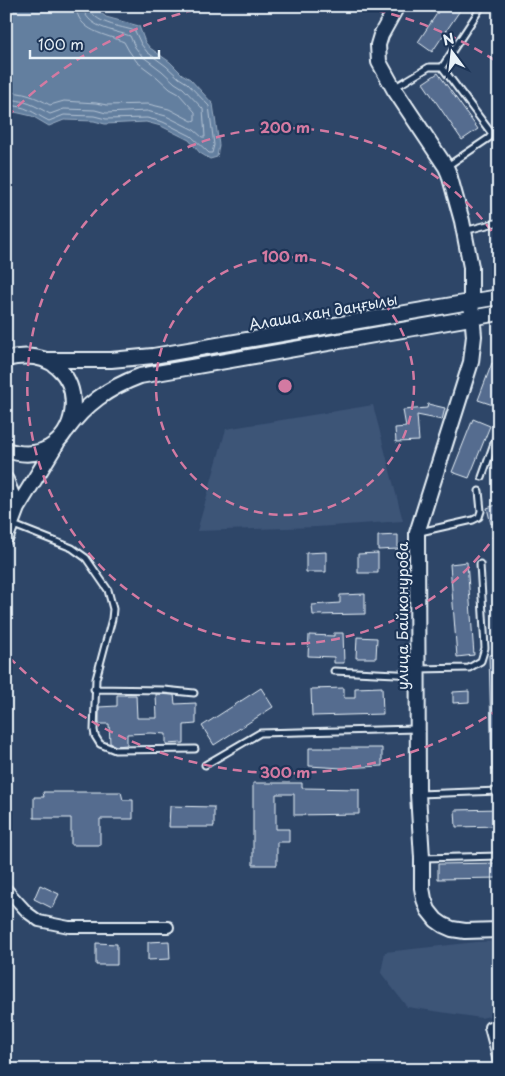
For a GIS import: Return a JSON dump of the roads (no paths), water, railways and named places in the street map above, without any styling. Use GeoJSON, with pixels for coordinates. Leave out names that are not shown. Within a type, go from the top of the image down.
{"type":"FeatureCollection","features":[{"type":"Feature","properties":{"kind":"main road","name":"улица Байконурова"},"geometry":{"type":"LineString","coordinates":[[397,6],[384,29],[378,45],[379,62],[394,89],[446,167],[464,231],[471,267],[471,302],[474,336],[472,362],[417,533],[418,794],[424,899],[436,920],[452,929],[465,931],[499,930]]}},
{"type":"Feature","properties":{"kind":"main road","name":"Алаша хан даңғылы"},"geometry":{"type":"LineString","coordinates":[[9,358],[111,360],[153,356],[499,297]]}},
{"type":"Feature","properties":{"kind":"main road"},"geometry":{"type":"LineString","coordinates":[[6,450],[25,454],[49,448],[62,436],[87,406],[121,383],[140,376],[499,313]]}},
{"type":"Feature","properties":{"kind":"main road"},"geometry":{"type":"LineString","coordinates":[[8,530],[17,508],[71,420],[74,408],[73,396],[63,374],[45,360]]}},
{"type":"Feature","properties":{"kind":"main road"},"geometry":{"type":"LineString","coordinates":[[6,480],[17,508]]}},
{"type":"Feature","properties":{"kind":"street"},"geometry":{"type":"LineString","coordinates":[[6,889],[28,913],[39,921],[69,927],[168,927]]}},
{"type":"Feature","properties":{"kind":"street"},"geometry":{"type":"LineString","coordinates":[[490,1027],[499,1061]]}},
{"type":"Feature","properties":{"kind":"lane"},"geometry":{"type":"LineString","coordinates":[[442,67],[482,6]]}},
{"type":"Feature","properties":{"kind":"lane"},"geometry":{"type":"LineString","coordinates":[[394,89],[429,68],[442,67]]}},
{"type":"Feature","properties":{"kind":"lane"},"geometry":{"type":"LineString","coordinates":[[442,67],[492,134],[489,138],[446,167]]}},
{"type":"Feature","properties":{"kind":"lane"},"geometry":{"type":"LineString","coordinates":[[464,231],[499,222]]}},
{"type":"Feature","properties":{"kind":"lane"},"geometry":{"type":"LineString","coordinates":[[482,477],[499,429]]}},
{"type":"Feature","properties":{"kind":"lane"},"geometry":{"type":"LineString","coordinates":[[417,533],[479,517],[481,511],[479,491]]}},
{"type":"Feature","properties":{"kind":"lane"},"geometry":{"type":"LineString","coordinates":[[8,530],[79,552],[93,566],[105,583],[111,599],[112,619],[94,689],[95,736],[100,744],[115,750],[195,749]]}},
{"type":"Feature","properties":{"kind":"lane"},"geometry":{"type":"LineString","coordinates":[[334,671],[418,672],[469,668],[481,661],[485,648],[480,564]]}},
{"type":"Feature","properties":{"kind":"lane"},"geometry":{"type":"LineString","coordinates":[[94,689],[164,690],[194,694]]}},
{"type":"Feature","properties":{"kind":"lane"},"geometry":{"type":"LineString","coordinates":[[205,765],[260,733],[418,729]]}},
{"type":"Feature","properties":{"kind":"lane"},"geometry":{"type":"LineString","coordinates":[[418,794],[499,791]]}},
{"type":"Feature","properties":{"kind":"lane"},"geometry":{"type":"LineString","coordinates":[[422,858],[499,856]]}},
{"type":"Feature","properties":{"kind":"water"},"geometry":{"type":"Polygon","coordinates":[[[6,6],[93,6],[106,17],[139,26],[145,42],[150,48],[190,79],[213,104],[219,145],[217,157],[210,159],[200,153],[189,140],[161,126],[146,122],[105,124],[94,121],[64,120],[49,126],[32,116],[6,110],[6,6]]]}}]}
